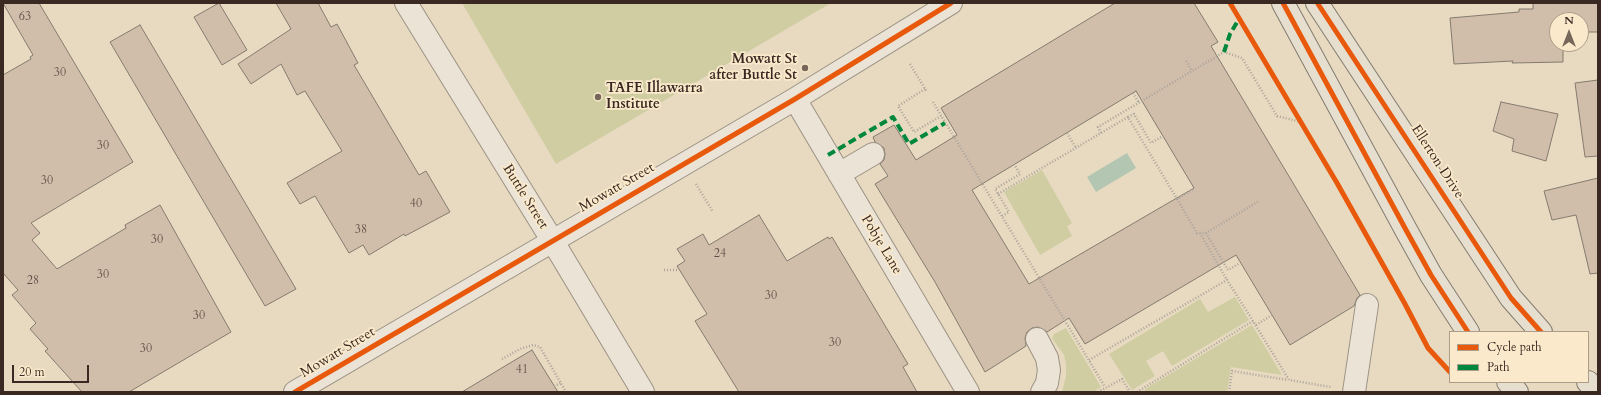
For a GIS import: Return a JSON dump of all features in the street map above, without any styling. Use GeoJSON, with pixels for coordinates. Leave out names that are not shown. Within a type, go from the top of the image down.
{"type":"FeatureCollection","features":[{"type":"Feature","properties":{"kind":"main road"},"geometry":{"type":"LineString","coordinates":[[1283,3],[1431,275],[1467,331]]}},
{"type":"Feature","properties":{"kind":"main road","name":"Ellerton Drive"},"geometry":{"type":"LineString","coordinates":[[1317,3],[1512,298],[1540,331]]}},
{"type":"Feature","properties":{"kind":"main road"},"geometry":{"type":"LineString","coordinates":[[1509,383],[1517,392]]}},
{"type":"Feature","properties":{"kind":"main road"},"geometry":{"type":"LineString","coordinates":[[1589,383],[1598,392]]}},
{"type":"Feature","properties":{"kind":"street","name":"Buttle Street"},"geometry":{"type":"LineString","coordinates":[[406,3],[552,240],[643,392]]}},
{"type":"Feature","properties":{"kind":"street","name":"Mowatt Street"},"geometry":{"type":"LineString","coordinates":[[295,392],[552,240],[795,99],[951,3]]}},
{"type":"Feature","properties":{"kind":"street","name":"Pobje Lane"},"geometry":{"type":"LineString","coordinates":[[795,99],[968,392]]}},
{"type":"Feature","properties":{"kind":"street"},"geometry":{"type":"LineString","coordinates":[[840,174],[873,154]]}},
{"type":"Feature","properties":{"kind":"street"},"geometry":{"type":"LineString","coordinates":[[1354,392],[1367,305]]}},
{"type":"Feature","properties":{"kind":"street"},"geometry":{"type":"LineString","coordinates":[[1037,339],[1047,358],[1049,370],[1047,383],[1042,392]]}},
{"type":"Feature","properties":{"kind":"path"},"geometry":{"type":"LineString","coordinates":[[1101,133],[1098,127],[1224,52],[1242,58],[1276,116],[1301,122]]}},
{"type":"Feature","properties":{"kind":"path"},"geometry":{"type":"LineString","coordinates":[[1186,61],[1192,71]]}},
{"type":"Feature","properties":{"kind":"path"},"geometry":{"type":"LineString","coordinates":[[910,64],[926,91],[898,106],[914,132],[941,116]]}},
{"type":"Feature","properties":{"kind":"path"},"geometry":{"type":"LineString","coordinates":[[1133,94],[1139,103]]}},
{"type":"Feature","properties":{"kind":"path"},"geometry":{"type":"LineString","coordinates":[[933,102],[1105,388]]}},
{"type":"Feature","properties":{"kind":"path"},"geometry":{"type":"LineString","coordinates":[[998,194],[1134,114],[1151,142],[1163,136]]}},
{"type":"Feature","properties":{"kind":"path"},"geometry":{"type":"LineString","coordinates":[[1297,116],[1305,129]]}},
{"type":"Feature","properties":{"kind":"path"},"geometry":{"type":"LineString","coordinates":[[1128,117],[1197,233],[1206,233],[1259,201]]}},
{"type":"Feature","properties":{"kind":"path"},"geometry":{"type":"LineString","coordinates":[[1067,133],[1076,148]]}},
{"type":"Feature","properties":{"kind":"path"},"geometry":{"type":"LineString","coordinates":[[684,163],[713,212]]}},
{"type":"Feature","properties":{"kind":"path"},"geometry":{"type":"LineString","coordinates":[[1002,216],[1009,212],[995,190],[1020,174],[1014,164]]}},
{"type":"Feature","properties":{"kind":"path"},"geometry":{"type":"LineString","coordinates":[[1177,199],[1194,189]]}},
{"type":"Feature","properties":{"kind":"path"},"geometry":{"type":"LineString","coordinates":[[1200,233],[1227,280],[1289,380]]}},
{"type":"Feature","properties":{"kind":"path"},"geometry":{"type":"LineString","coordinates":[[1206,233],[1228,270],[1240,263]]}},
{"type":"Feature","properties":{"kind":"path"},"geometry":{"type":"LineString","coordinates":[[664,270],[679,270]]}},
{"type":"Feature","properties":{"kind":"path"},"geometry":{"type":"LineString","coordinates":[[1089,360],[1227,280]]}},
{"type":"Feature","properties":{"kind":"path"},"geometry":{"type":"LineString","coordinates":[[1256,325],[1272,315]]}},
{"type":"Feature","properties":{"kind":"path"},"geometry":{"type":"LineString","coordinates":[[1137,392],[1253,321]]}},
{"type":"Feature","properties":{"kind":"path"},"geometry":{"type":"LineString","coordinates":[[502,359],[520,349],[533,345],[540,347],[566,392]]}},
{"type":"Feature","properties":{"kind":"path"},"geometry":{"type":"LineString","coordinates":[[1229,392],[1232,371],[1319,385]]}},
{"type":"Feature","properties":{"kind":"path"},"geometry":{"type":"LineString","coordinates":[[1098,392],[1122,378],[1130,392]]}},
{"type":"Feature","properties":{"kind":"path"},"geometry":{"type":"LineString","coordinates":[[554,386],[561,383]]}},
{"type":"Feature","properties":{"kind":"shaded area","name":"TAFE Illawarra Institute"},"geometry":{"type":"Polygon","coordinates":[[[462,3],[831,3],[556,164],[462,3]]]}},
{"type":"Feature","properties":{"kind":"shaded area"},"geometry":{"type":"Polygon","coordinates":[[[1127,153],[1136,168],[1096,192],[1087,177],[1127,153]]]}},
{"type":"Feature","properties":{"kind":"shaded area"},"geometry":{"type":"Polygon","coordinates":[[[1042,170],[1072,223],[1067,226],[1072,236],[1040,255],[1004,192],[1042,170]]]}},
{"type":"Feature","properties":{"kind":"shaded area"},"geometry":{"type":"Polygon","coordinates":[[[1235,297],[1249,320],[1172,366],[1163,351],[1146,361],[1155,376],[1132,390],[1109,354],[1200,299],[1208,312],[1235,297]]]}},
{"type":"Feature","properties":{"kind":"shaded area"},"geometry":{"type":"Polygon","coordinates":[[[1252,325],[1282,375],[1231,367],[1227,392],[1145,392],[1145,389],[1252,325]]]}},
{"type":"Feature","properties":{"kind":"shaded area"},"geometry":{"type":"Polygon","coordinates":[[[1066,328],[1101,387],[1093,392],[1062,392],[1066,376],[1066,364],[1064,355],[1052,338],[1054,334],[1066,328]]]}},
{"type":"Feature","properties":{"kind":"building"},"geometry":{"type":"Polygon","coordinates":[[[3,3],[39,3],[133,162],[31,223],[40,233],[32,240],[57,269],[126,228],[125,225],[160,205],[231,332],[129,392],[82,392],[45,351],[48,349],[30,329],[36,323],[12,295],[18,290],[3,273],[3,75],[31,59],[30,57],[33,55],[3,3]]]}},
{"type":"Feature","properties":{"kind":"building"},"geometry":{"type":"Polygon","coordinates":[[[219,3],[247,50],[222,65],[194,17],[219,3]]]}},
{"type":"Feature","properties":{"kind":"building"},"geometry":{"type":"Polygon","coordinates":[[[276,3],[318,3],[331,27],[337,24],[358,63],[354,65],[419,175],[426,171],[450,212],[405,236],[404,234],[369,255],[363,245],[349,253],[315,196],[300,204],[287,183],[342,151],[305,91],[297,95],[281,64],[251,84],[238,64],[291,29],[276,3]]]}},
{"type":"Feature","properties":{"kind":"building"},"geometry":{"type":"Polygon","coordinates":[[[1115,3],[1194,3],[1218,42],[1211,46],[1360,295],[1354,306],[1290,345],[1236,255],[1085,344],[1069,318],[1047,332],[1038,327],[1032,328],[1027,332],[1025,338],[1026,346],[985,372],[935,282],[875,184],[888,176],[880,164],[884,160],[884,148],[875,142],[873,137],[894,125],[916,160],[957,135],[941,108],[1115,3]],[[1136,91],[972,190],[1029,284],[1194,188],[1136,91]]]}},
{"type":"Feature","properties":{"kind":"building"},"geometry":{"type":"Polygon","coordinates":[[[1533,3],[1598,3],[1598,32],[1589,32],[1589,12],[1549,12],[1549,52],[1563,52],[1563,62],[1512,63],[1513,61],[1454,64],[1450,18],[1519,12],[1519,9],[1533,9],[1533,3]]]}},
{"type":"Feature","properties":{"kind":"building"},"geometry":{"type":"Polygon","coordinates":[[[140,25],[296,289],[265,306],[110,42],[140,25]]]}},
{"type":"Feature","properties":{"kind":"building"},"geometry":{"type":"Polygon","coordinates":[[[1598,80],[1598,156],[1585,157],[1575,83],[1598,80]]]}},
{"type":"Feature","properties":{"kind":"building"},"geometry":{"type":"Polygon","coordinates":[[[1501,102],[1558,114],[1546,161],[1512,151],[1514,139],[1493,131],[1501,102]]]}},
{"type":"Feature","properties":{"kind":"building"},"geometry":{"type":"Polygon","coordinates":[[[1598,178],[1598,273],[1590,274],[1576,215],[1552,220],[1544,191],[1598,178]]]}},
{"type":"Feature","properties":{"kind":"building"},"geometry":{"type":"Polygon","coordinates":[[[759,215],[787,261],[828,237],[829,239],[832,237],[908,364],[903,367],[917,392],[739,392],[695,321],[707,314],[677,266],[685,261],[677,249],[703,234],[709,245],[759,215]]]}},
{"type":"Feature","properties":{"kind":"building"},"geometry":{"type":"Polygon","coordinates":[[[532,350],[558,392],[462,392],[505,366],[532,350]]]}},
{"type":"Feature","properties":{"kind":"marked path"},"geometry":{"type":"LineString","coordinates":[[1224,52],[1230,34],[1239,19]]}},
{"type":"Feature","properties":{"kind":"marked path"},"geometry":{"type":"LineString","coordinates":[[828,155],[893,117],[909,144],[945,123]]}},
{"type":"Feature","properties":{"kind":"cycle path"},"geometry":{"type":"LineString","coordinates":[[295,392],[795,99],[951,3]]}},
{"type":"Feature","properties":{"kind":"cycle path"},"geometry":{"type":"LineString","coordinates":[[1230,3],[1337,183],[1428,348],[1449,371]]}},
{"type":"Feature","properties":{"kind":"cycle path"},"geometry":{"type":"LineString","coordinates":[[1283,3],[1431,275],[1467,331]]}},
{"type":"Feature","properties":{"kind":"cycle path"},"geometry":{"type":"LineString","coordinates":[[1318,4],[1511,298],[1540,331]]}},
{"type":"Feature","properties":{"kind":"place","name":"Mowatt St after Buttle St"},"geometry":{"type":"Point","coordinates":[805,68]}},
{"type":"Feature","properties":{"kind":"place","name":"TAFE Illawarra Institute"},"geometry":{"type":"Point","coordinates":[598,97]}}]}
